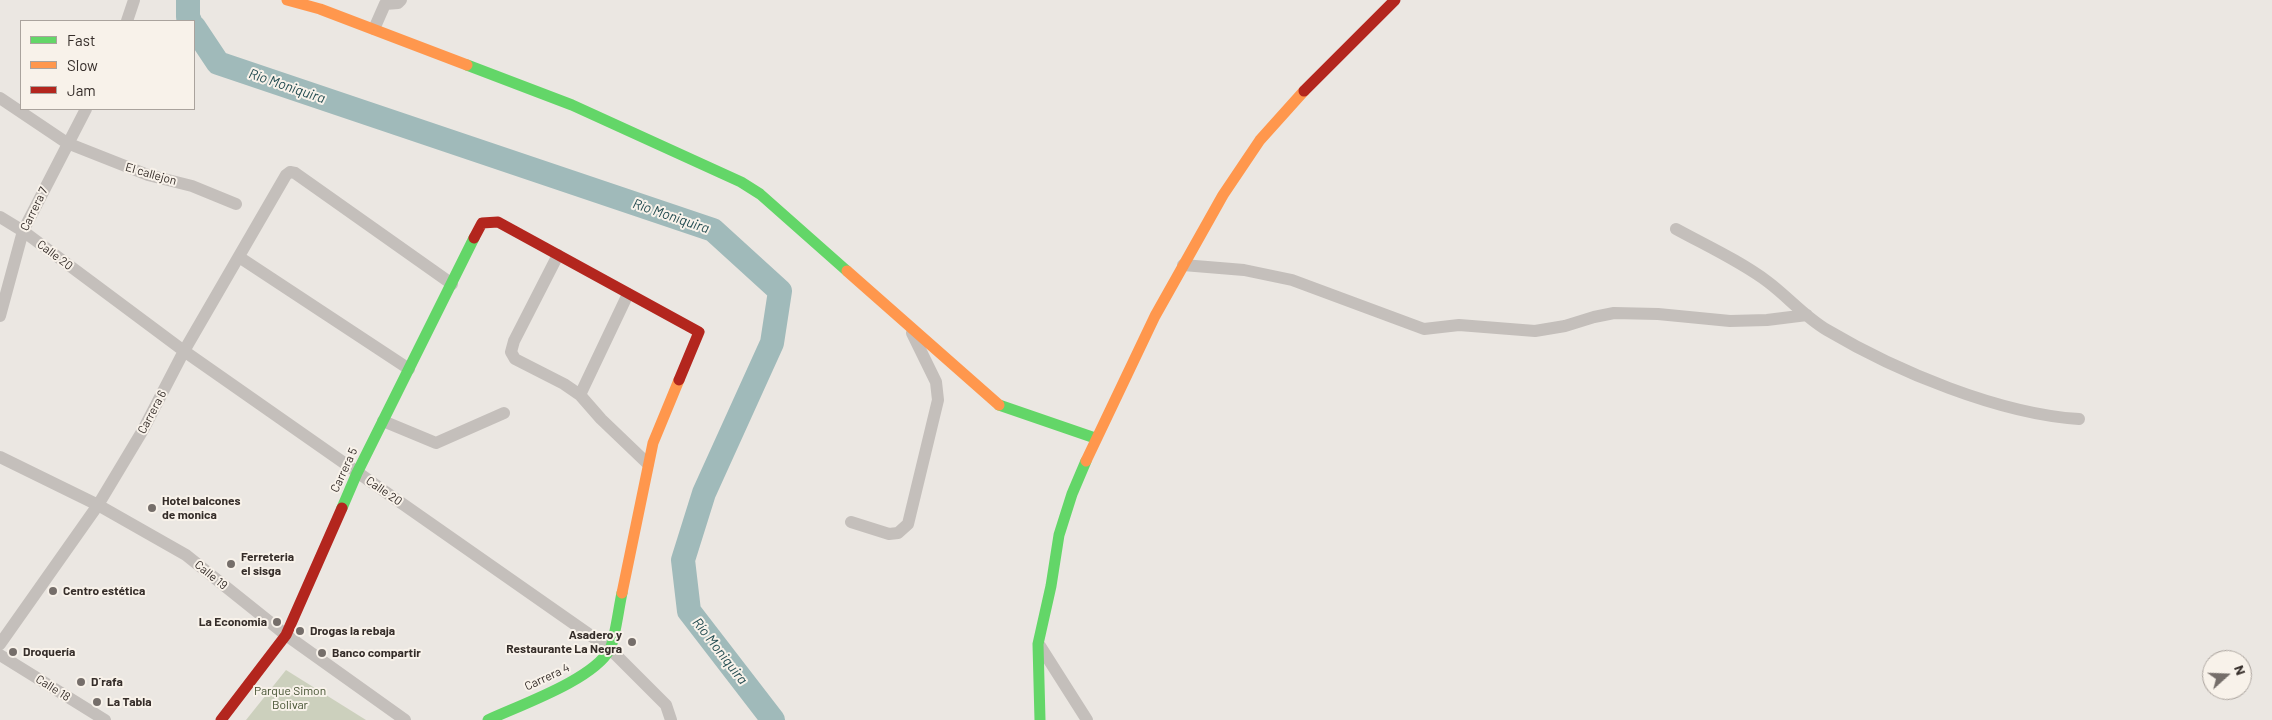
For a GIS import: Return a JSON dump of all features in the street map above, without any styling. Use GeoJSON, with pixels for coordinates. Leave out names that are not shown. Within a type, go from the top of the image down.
{"type":"FeatureCollection","features":[{"type":"Feature","properties":{"kind":"street"},"geometry":{"type":"LineString","coordinates":[[127,20],[134,0]]}},
{"type":"Feature","properties":{"kind":"street"},"geometry":{"type":"LineString","coordinates":[[286,0],[320,9],[572,105],[741,182],[760,194],[998,405],[1095,438]]}},
{"type":"Feature","properties":{"kind":"street"},"geometry":{"type":"LineString","coordinates":[[374,29],[383,2],[398,3],[401,0]]}},
{"type":"Feature","properties":{"kind":"street"},"geometry":{"type":"LineString","coordinates":[[1040,720],[1038,644],[1051,586],[1059,535],[1072,494],[1095,438],[1155,316],[1223,195],[1260,140],[1308,86],[1395,0]]}},
{"type":"Feature","properties":{"kind":"street","name":"El callejon"},"geometry":{"type":"LineString","coordinates":[[0,98],[67,143],[148,175],[192,186],[236,204]]}},
{"type":"Feature","properties":{"kind":"street","name":"Carrera 7"},"geometry":{"type":"LineString","coordinates":[[0,316],[23,231],[85,110]]}},
{"type":"Feature","properties":{"kind":"street","name":"Carrera 6"},"geometry":{"type":"LineString","coordinates":[[0,644],[98,505],[142,430],[184,351],[290,172],[452,284]]}},
{"type":"Feature","properties":{"kind":"street","name":"Calle 20"},"geometry":{"type":"LineString","coordinates":[[0,217],[23,231],[184,351],[610,649],[666,705],[671,720]]}},
{"type":"Feature","properties":{"kind":"street","name":"Carrera 5"},"geometry":{"type":"LineString","coordinates":[[221,720],[286,635],[357,473],[482,223],[498,222],[558,255]]}},
{"type":"Feature","properties":{"kind":"street"},"geometry":{"type":"LineString","coordinates":[[1676,229],[1766,281],[1806,316],[1826,330],[1924,378],[1978,398],[2020,410],[2047,417],[2079,419]]}},
{"type":"Feature","properties":{"kind":"street"},"geometry":{"type":"LineString","coordinates":[[610,649],[653,443],[699,332],[558,255],[514,341],[512,352],[515,359],[564,384],[580,395],[601,419],[648,464]]}},
{"type":"Feature","properties":{"kind":"street"},"geometry":{"type":"LineString","coordinates":[[240,258],[409,369]]}},
{"type":"Feature","properties":{"kind":"street"},"geometry":{"type":"LineString","coordinates":[[1183,265],[1244,270],[1292,280],[1424,329],[1459,325],[1535,331],[1565,326],[1614,313],[1658,314],[1740,321],[1806,316]]}},
{"type":"Feature","properties":{"kind":"street"},"geometry":{"type":"LineString","coordinates":[[580,395],[628,294]]}},
{"type":"Feature","properties":{"kind":"street"},"geometry":{"type":"LineString","coordinates":[[851,522],[888,534],[898,533],[908,524],[938,400],[936,382],[908,325]]}},
{"type":"Feature","properties":{"kind":"street"},"geometry":{"type":"LineString","coordinates":[[383,421],[436,443],[504,413]]}},
{"type":"Feature","properties":{"kind":"street","name":"Calle 19"},"geometry":{"type":"LineString","coordinates":[[0,457],[98,505],[186,555],[286,635],[405,720]]}},
{"type":"Feature","properties":{"kind":"street"},"geometry":{"type":"LineString","coordinates":[[1038,644],[1087,720]]}},
{"type":"Feature","properties":{"kind":"street","name":"Carrera 4"},"geometry":{"type":"LineString","coordinates":[[488,720],[567,684],[591,670],[610,649]]}},
{"type":"Feature","properties":{"kind":"street","name":"Calle 18"},"geometry":{"type":"LineString","coordinates":[[0,655],[105,720]]}},
{"type":"Feature","properties":{"kind":"green space","name":"Parque Simon Bolivar"},"geometry":{"type":"Polygon","coordinates":[[[286,670],[366,720],[246,720],[286,670]]]}},
{"type":"Feature","properties":{"kind":"waterway","name":"Río Moniquira"},"geometry":{"type":"LineString","coordinates":[[188,0],[190,20]]}},
{"type":"Feature","properties":{"kind":"waterway","name":"Río Moniquira"},"geometry":{"type":"LineString","coordinates":[[195,28],[218,63],[713,230],[780,291],[772,343],[704,493],[683,560],[689,611],[773,720]]}},
{"type":"Feature","properties":{"kind":"traffic: fast"},"geometry":{"type":"LineString","coordinates":[[467,65],[572,105],[741,182],[760,194],[847,271]]}},
{"type":"Feature","properties":{"kind":"traffic: fast"},"geometry":{"type":"LineString","coordinates":[[342,508],[357,473],[474,238]]}},
{"type":"Feature","properties":{"kind":"traffic: fast"},"geometry":{"type":"LineString","coordinates":[[999,405],[1095,438]]}},
{"type":"Feature","properties":{"kind":"traffic: fast"},"geometry":{"type":"LineString","coordinates":[[1040,720],[1038,644],[1051,586],[1059,535],[1072,494],[1086,461]]}},
{"type":"Feature","properties":{"kind":"traffic: fast"},"geometry":{"type":"LineString","coordinates":[[488,720],[572,681],[601,660],[612,644],[622,593]]}},
{"type":"Feature","properties":{"kind":"traffic: slow"},"geometry":{"type":"LineString","coordinates":[[287,0],[320,9],[467,65]]}},
{"type":"Feature","properties":{"kind":"traffic: slow"},"geometry":{"type":"LineString","coordinates":[[1086,461],[1155,316],[1223,195],[1260,140],[1304,91]]}},
{"type":"Feature","properties":{"kind":"traffic: slow"},"geometry":{"type":"LineString","coordinates":[[847,271],[999,405]]}},
{"type":"Feature","properties":{"kind":"traffic: slow"},"geometry":{"type":"LineString","coordinates":[[622,593],[653,443],[679,380]]}},
{"type":"Feature","properties":{"kind":"traffic: jam"},"geometry":{"type":"LineString","coordinates":[[1304,91],[1395,0]]}},
{"type":"Feature","properties":{"kind":"traffic: jam"},"geometry":{"type":"LineString","coordinates":[[474,238],[482,223],[498,222],[699,332],[679,380]]}},
{"type":"Feature","properties":{"kind":"traffic: jam"},"geometry":{"type":"LineString","coordinates":[[221,720],[286,635],[342,508]]}},
{"type":"Feature","properties":{"kind":"place","name":"Hotel balcones de monica"},"geometry":{"type":"Point","coordinates":[152,508]}},
{"type":"Feature","properties":{"kind":"place","name":"Ferreteria el sisga"},"geometry":{"type":"Point","coordinates":[231,564]}},
{"type":"Feature","properties":{"kind":"place","name":"Centro estética"},"geometry":{"type":"Point","coordinates":[53,591]}},
{"type":"Feature","properties":{"kind":"place","name":"La Economia"},"geometry":{"type":"Point","coordinates":[277,622]}},
{"type":"Feature","properties":{"kind":"place","name":"Drogas la rebaja"},"geometry":{"type":"Point","coordinates":[300,631]}},
{"type":"Feature","properties":{"kind":"place","name":"Asadero y Restaurante La Negra"},"geometry":{"type":"Point","coordinates":[632,642]}},
{"type":"Feature","properties":{"kind":"place","name":"Droquería"},"geometry":{"type":"Point","coordinates":[13,652]}},
{"type":"Feature","properties":{"kind":"place","name":"Banco compartir"},"geometry":{"type":"Point","coordinates":[322,653]}},
{"type":"Feature","properties":{"kind":"place","name":"D´rafa"},"geometry":{"type":"Point","coordinates":[81,682]}},
{"type":"Feature","properties":{"kind":"place","name":"La Tabla"},"geometry":{"type":"Point","coordinates":[97,702]}}]}
